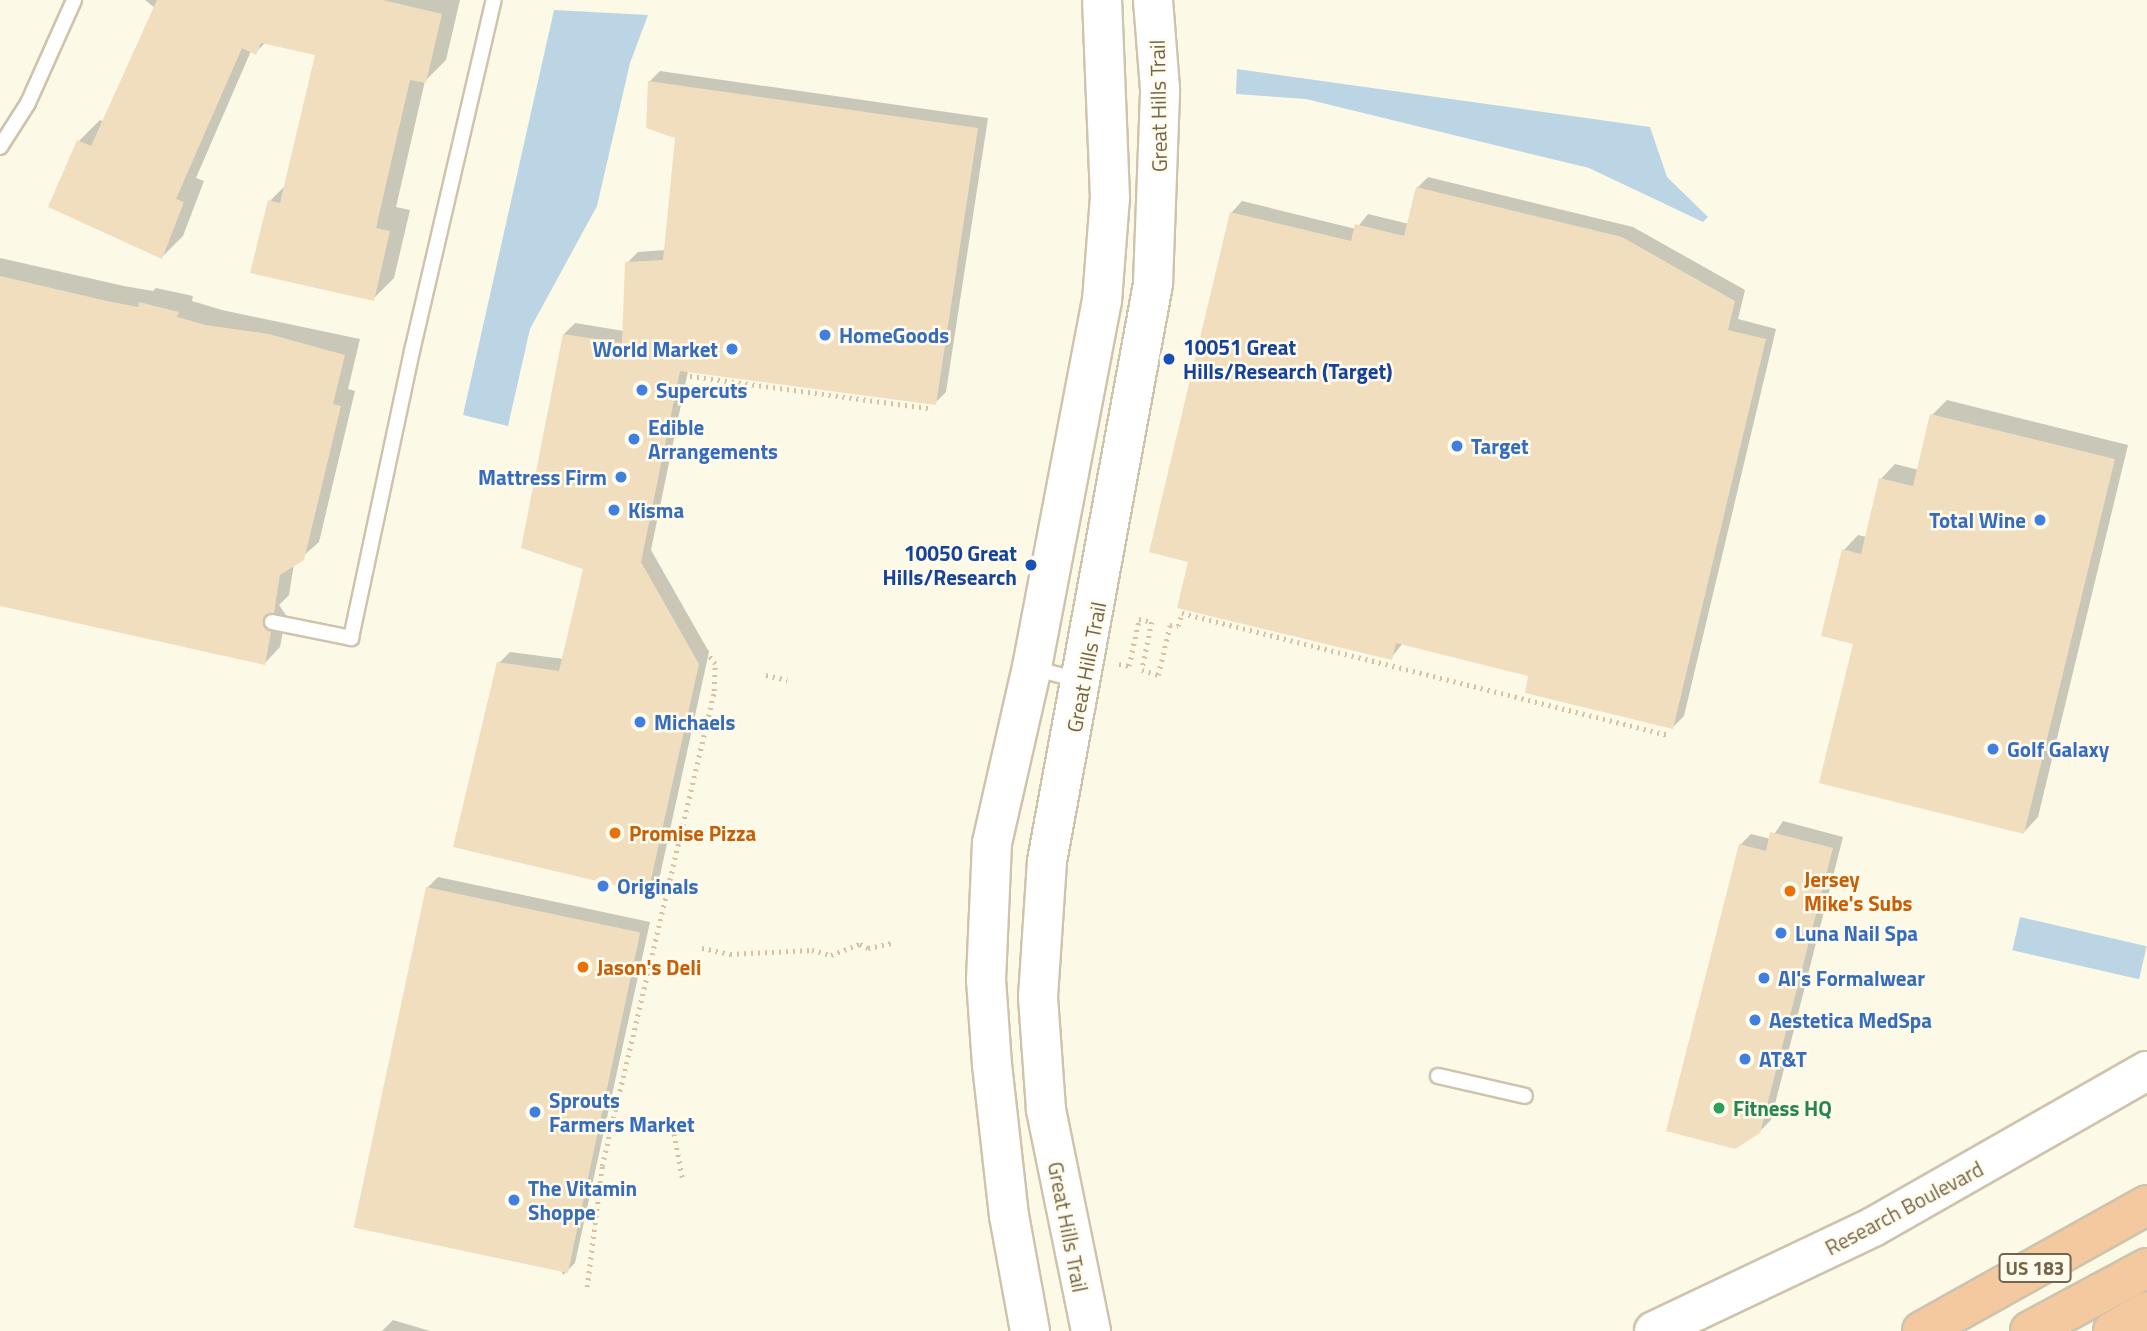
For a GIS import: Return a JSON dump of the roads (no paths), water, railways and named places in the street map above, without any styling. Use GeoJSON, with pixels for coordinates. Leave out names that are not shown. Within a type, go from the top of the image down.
{"type":"FeatureCollection","features":[{"type":"Feature","properties":{"kind":"highway"},"geometry":{"type":"LineString","coordinates":[[2109,1226],[2147,1190]]}},
{"type":"Feature","properties":{"kind":"highway","name":"US 183"},"geometry":{"type":"LineString","coordinates":[[1922,1331],[2147,1205]]}},
{"type":"Feature","properties":{"kind":"highway"},"geometry":{"type":"LineString","coordinates":[[2030,1331],[2147,1268]]}},
{"type":"Feature","properties":{"kind":"highway"},"geometry":{"type":"LineString","coordinates":[[2113,1331],[2147,1311]]}},
{"type":"Feature","properties":{"kind":"street"},"geometry":{"type":"LineString","coordinates":[[1030,1331],[1020,1284],[1000,1137],[986,979],[992,843],[1032,667],[1102,301],[1110,198],[1102,0]]}},
{"type":"Feature","properties":{"kind":"street","name":"Great Hills Trail"},"geometry":{"type":"LineString","coordinates":[[1091,1331],[1046,1109],[1038,997],[1047,861],[1083,681],[1153,285],[1160,181],[1153,0]]}},
{"type":"Feature","properties":{"kind":"street","name":"Research Boulevard"},"geometry":{"type":"LineString","coordinates":[[1654,1331],[1873,1227],[2147,1070]]}},
{"type":"Feature","properties":{"kind":"street"},"geometry":{"type":"LineString","coordinates":[[1019,1331],[1020,1284]]}},
{"type":"Feature","properties":{"kind":"lane"},"geometry":{"type":"LineString","coordinates":[[0,147],[28,103],[74,0]]}},
{"type":"Feature","properties":{"kind":"lane"},"geometry":{"type":"LineString","coordinates":[[272,622],[351,638],[412,351],[494,0]]}},
{"type":"Feature","properties":{"kind":"lane"},"geometry":{"type":"LineString","coordinates":[[1032,667],[1083,681]]}},
{"type":"Feature","properties":{"kind":"lane"},"geometry":{"type":"LineString","coordinates":[[1438,1076],[1525,1096]]}},
{"type":"Feature","properties":{"kind":"water"},"geometry":{"type":"Polygon","coordinates":[[[554,10],[648,15],[630,63],[597,206],[530,329],[508,426],[463,415],[554,10]]]}},
{"type":"Feature","properties":{"kind":"water"},"geometry":{"type":"Polygon","coordinates":[[[1237,69],[1650,127],[1667,177],[1708,217],[1703,222],[1589,168],[1306,99],[1236,94],[1237,69]]]}},
{"type":"Feature","properties":{"kind":"water"},"geometry":{"type":"Polygon","coordinates":[[[2020,917],[2147,946],[2139,979],[2012,950],[2020,917]]]}},
{"type":"Feature","properties":{"kind":"place","name":"HomeGoods"},"geometry":{"type":"Point","coordinates":[825,335]}},
{"type":"Feature","properties":{"kind":"place","name":"World Market"},"geometry":{"type":"Point","coordinates":[732,349]}},
{"type":"Feature","properties":{"kind":"place","name":"10051 Great Hills/Research (Target)"},"geometry":{"type":"Point","coordinates":[1169,359]}},
{"type":"Feature","properties":{"kind":"place","name":"Supercuts"},"geometry":{"type":"Point","coordinates":[642,390]}},
{"type":"Feature","properties":{"kind":"place","name":"Edible Arrangements"},"geometry":{"type":"Point","coordinates":[634,439]}},
{"type":"Feature","properties":{"kind":"place","name":"Target"},"geometry":{"type":"Point","coordinates":[1457,446]}},
{"type":"Feature","properties":{"kind":"place","name":"Mattress Firm"},"geometry":{"type":"Point","coordinates":[621,477]}},
{"type":"Feature","properties":{"kind":"place","name":"Kisma"},"geometry":{"type":"Point","coordinates":[614,510]}},
{"type":"Feature","properties":{"kind":"place","name":"Total Wine"},"geometry":{"type":"Point","coordinates":[2040,520]}},
{"type":"Feature","properties":{"kind":"place","name":"10050 Great Hills/Research"},"geometry":{"type":"Point","coordinates":[1031,565]}},
{"type":"Feature","properties":{"kind":"place","name":"Michaels"},"geometry":{"type":"Point","coordinates":[640,722]}},
{"type":"Feature","properties":{"kind":"place","name":"Golf Galaxy"},"geometry":{"type":"Point","coordinates":[1993,749]}},
{"type":"Feature","properties":{"kind":"place","name":"Promise Pizza"},"geometry":{"type":"Point","coordinates":[615,833]}},
{"type":"Feature","properties":{"kind":"place","name":"Originals"},"geometry":{"type":"Point","coordinates":[603,886]}},
{"type":"Feature","properties":{"kind":"place","name":"Jersey Mike's Subs"},"geometry":{"type":"Point","coordinates":[1790,891]}},
{"type":"Feature","properties":{"kind":"place","name":"Luna Nail Spa"},"geometry":{"type":"Point","coordinates":[1781,933]}},
{"type":"Feature","properties":{"kind":"place","name":"Jason's Deli"},"geometry":{"type":"Point","coordinates":[583,967]}},
{"type":"Feature","properties":{"kind":"place","name":"Al's Formalwear"},"geometry":{"type":"Point","coordinates":[1764,978]}},
{"type":"Feature","properties":{"kind":"place","name":"Aestetica MedSpa"},"geometry":{"type":"Point","coordinates":[1755,1020]}},
{"type":"Feature","properties":{"kind":"place","name":"AT&T"},"geometry":{"type":"Point","coordinates":[1745,1059]}},
{"type":"Feature","properties":{"kind":"place","name":"Fitness HQ"},"geometry":{"type":"Point","coordinates":[1719,1108]}},
{"type":"Feature","properties":{"kind":"place","name":"Sprouts Farmers Market"},"geometry":{"type":"Point","coordinates":[535,1112]}},
{"type":"Feature","properties":{"kind":"place","name":"The Vitamin Shoppe"},"geometry":{"type":"Point","coordinates":[514,1200]}}]}
